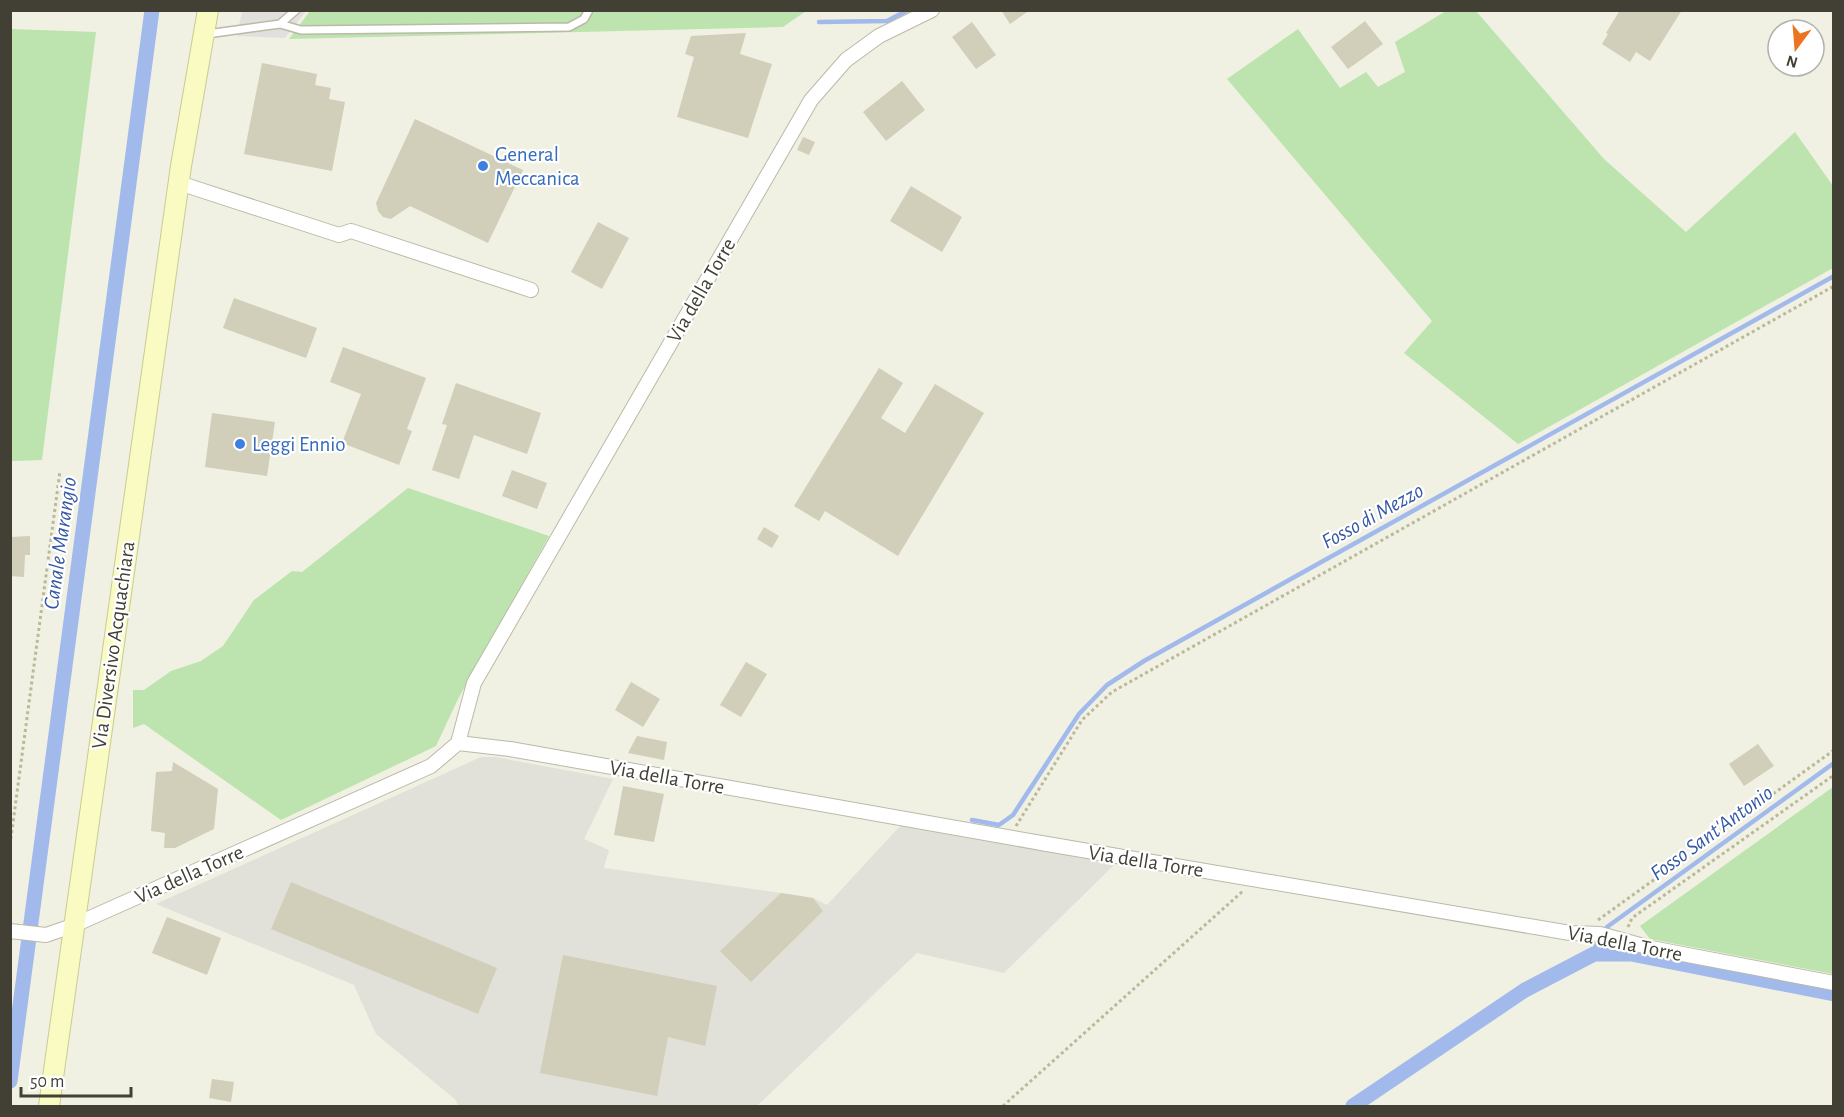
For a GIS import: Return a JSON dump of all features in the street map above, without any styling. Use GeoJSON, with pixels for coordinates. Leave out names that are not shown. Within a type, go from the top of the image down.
{"type":"FeatureCollection","features":[{"type":"Feature","properties":{"kind":"main road","name":"Via Diversivo Acquachiara"},"geometry":{"type":"LineString","coordinates":[[49,1107],[72,926],[179,183],[208,10]]}},
{"type":"Feature","properties":{"kind":"street","name":"Via della Torre"},"geometry":{"type":"LineString","coordinates":[[10,931],[46,935],[72,926],[431,766],[458,743],[474,683],[811,100],[846,60],[879,36],[932,10]]}},
{"type":"Feature","properties":{"kind":"street"},"geometry":{"type":"LineString","coordinates":[[179,183],[339,235],[351,231],[531,290]]}},
{"type":"Feature","properties":{"kind":"street","name":"Via della Torre"},"geometry":{"type":"LineString","coordinates":[[458,743],[522,751],[1009,838],[1588,933],[1833,983]]}},
{"type":"Feature","properties":{"kind":"lane"},"geometry":{"type":"LineString","coordinates":[[280,24],[296,10]]}},
{"type":"Feature","properties":{"kind":"lane"},"geometry":{"type":"LineString","coordinates":[[205,35],[280,24],[301,30],[569,27],[584,19],[589,10]]}},
{"type":"Feature","properties":{"kind":"path"},"geometry":{"type":"LineString","coordinates":[[1009,838],[1082,720],[1112,692],[1833,286]]}},
{"type":"Feature","properties":{"kind":"path"},"geometry":{"type":"LineString","coordinates":[[10,844],[60,471]]}},
{"type":"Feature","properties":{"kind":"path"},"geometry":{"type":"LineString","coordinates":[[1588,933],[1595,922],[1833,750]]}},
{"type":"Feature","properties":{"kind":"path"},"geometry":{"type":"LineString","coordinates":[[1623,940],[1632,918],[1833,776]]}},
{"type":"Feature","properties":{"kind":"path"},"geometry":{"type":"LineString","coordinates":[[1003,1107],[1244,891],[1249,878]]}},
{"type":"Feature","properties":{"kind":"shaded area"},"geometry":{"type":"Polygon","coordinates":[[[242,11],[306,11],[285,38],[237,36],[242,11]]]}},
{"type":"Feature","properties":{"kind":"shaded area"},"geometry":{"type":"Polygon","coordinates":[[[481,757],[495,757],[613,779],[584,839],[609,850],[604,868],[813,898],[827,905],[901,825],[1116,863],[1004,973],[917,953],[757,1106],[458,1106],[456,1100],[376,1034],[354,985],[156,904],[481,757]]]}},
{"type":"Feature","properties":{"kind":"green space"},"geometry":{"type":"Polygon","coordinates":[[[310,11],[806,11],[783,27],[289,39],[310,11]]]}},
{"type":"Feature","properties":{"kind":"green space"},"geometry":{"type":"Polygon","coordinates":[[[1446,11],[1476,11],[1604,159],[1686,232],[1795,132],[1833,186],[1833,268],[1518,444],[1404,353],[1432,321],[1227,79],[1298,29],[1340,88],[1366,72],[1378,87],[1405,72],[1395,42],[1446,11]]]}},
{"type":"Feature","properties":{"kind":"green space"},"geometry":{"type":"Polygon","coordinates":[[[11,29],[96,32],[42,460],[11,461],[11,29]]]}},
{"type":"Feature","properties":{"kind":"green space"},"geometry":{"type":"Polygon","coordinates":[[[408,488],[549,536],[458,699],[436,746],[281,820],[144,724],[133,728],[133,690],[144,690],[171,671],[201,661],[223,646],[254,600],[292,571],[302,572],[408,488]]]}},
{"type":"Feature","properties":{"kind":"green space"},"geometry":{"type":"Polygon","coordinates":[[[1833,787],[1833,974],[1650,939],[1640,926],[1833,787]]]}},
{"type":"Feature","properties":{"kind":"building"},"geometry":{"type":"Polygon","coordinates":[[[1001,10],[1030,10],[1010,24],[1001,10]]]}},
{"type":"Feature","properties":{"kind":"building"},"geometry":{"type":"Polygon","coordinates":[[[1620,10],[1682,10],[1650,61],[1636,52],[1630,62],[1602,44],[1620,10]]]}},
{"type":"Feature","properties":{"kind":"building"},"geometry":{"type":"Polygon","coordinates":[[[1365,21],[1383,44],[1348,69],[1331,47],[1365,21]]]}},
{"type":"Feature","properties":{"kind":"building"},"geometry":{"type":"Polygon","coordinates":[[[972,22],[996,55],[976,69],[952,37],[972,22]]]}},
{"type":"Feature","properties":{"kind":"building"},"geometry":{"type":"Polygon","coordinates":[[[746,33],[740,54],[772,64],[748,138],[677,117],[694,57],[685,54],[691,36],[746,33]]]}},
{"type":"Feature","properties":{"kind":"building"},"geometry":{"type":"Polygon","coordinates":[[[262,63],[317,74],[315,85],[331,88],[329,99],[345,102],[332,171],[244,154],[262,63]]]}},
{"type":"Feature","properties":{"kind":"building"},"geometry":{"type":"Polygon","coordinates":[[[902,81],[925,110],[886,141],[863,112],[902,81]]]}},
{"type":"Feature","properties":{"kind":"building"},"geometry":{"type":"Polygon","coordinates":[[[415,119],[523,170],[488,243],[410,206],[391,219],[383,217],[378,211],[376,203],[415,119]]]}},
{"type":"Feature","properties":{"kind":"building"},"geometry":{"type":"Polygon","coordinates":[[[803,137],[815,142],[809,155],[797,150],[803,137]]]}},
{"type":"Feature","properties":{"kind":"building"},"geometry":{"type":"Polygon","coordinates":[[[911,186],[962,217],[942,252],[890,221],[911,186]]]}},
{"type":"Feature","properties":{"kind":"building"},"geometry":{"type":"Polygon","coordinates":[[[598,222],[629,238],[602,289],[571,272],[598,222]]]}},
{"type":"Feature","properties":{"kind":"building"},"geometry":{"type":"Polygon","coordinates":[[[234,298],[317,328],[306,358],[223,328],[234,298]]]}},
{"type":"Feature","properties":{"kind":"building"},"geometry":{"type":"Polygon","coordinates":[[[343,347],[426,378],[407,429],[412,431],[399,465],[342,443],[361,394],[330,382],[343,347]]]}},
{"type":"Feature","properties":{"kind":"building"},"geometry":{"type":"Polygon","coordinates":[[[879,368],[903,383],[881,418],[905,433],[935,384],[984,413],[898,556],[825,511],[819,521],[794,506],[879,368]]]}},
{"type":"Feature","properties":{"kind":"building"},"geometry":{"type":"Polygon","coordinates":[[[456,383],[541,413],[527,454],[474,435],[459,479],[432,470],[447,425],[442,424],[456,383]]]}},
{"type":"Feature","properties":{"kind":"building","name":"Leggi Ennio"},"geometry":{"type":"Polygon","coordinates":[[[212,413],[275,422],[267,476],[205,467],[212,413]]]}},
{"type":"Feature","properties":{"kind":"building"},"geometry":{"type":"Polygon","coordinates":[[[512,470],[547,483],[537,509],[502,496],[512,470]]]}},
{"type":"Feature","properties":{"kind":"building"},"geometry":{"type":"Polygon","coordinates":[[[764,527],[779,536],[772,548],[757,539],[764,527]]]}},
{"type":"Feature","properties":{"kind":"building"},"geometry":{"type":"Polygon","coordinates":[[[30,536],[30,555],[25,555],[24,577],[10,576],[10,537],[30,536]]]}},
{"type":"Feature","properties":{"kind":"building"},"geometry":{"type":"Polygon","coordinates":[[[746,662],[767,674],[741,717],[720,705],[746,662]]]}},
{"type":"Feature","properties":{"kind":"building"},"geometry":{"type":"Polygon","coordinates":[[[631,682],[660,699],[643,727],[615,710],[631,682]]]}},
{"type":"Feature","properties":{"kind":"building"},"geometry":{"type":"Polygon","coordinates":[[[637,736],[667,742],[664,760],[628,753],[637,736]]]}},
{"type":"Feature","properties":{"kind":"building"},"geometry":{"type":"Polygon","coordinates":[[[1758,744],[1774,766],[1744,786],[1729,764],[1758,744]]]}},
{"type":"Feature","properties":{"kind":"building"},"geometry":{"type":"Polygon","coordinates":[[[173,762],[218,789],[214,829],[175,848],[164,848],[165,833],[151,831],[156,772],[172,771],[173,762]]]}},
{"type":"Feature","properties":{"kind":"building"},"geometry":{"type":"Polygon","coordinates":[[[623,786],[664,794],[654,842],[614,835],[623,786]]]}},
{"type":"Feature","properties":{"kind":"building"},"geometry":{"type":"Polygon","coordinates":[[[291,882],[497,968],[478,1014],[271,929],[291,882]]]}},
{"type":"Feature","properties":{"kind":"building"},"geometry":{"type":"Polygon","coordinates":[[[781,893],[813,898],[823,911],[751,982],[720,951],[781,893]]]}},
{"type":"Feature","properties":{"kind":"building"},"geometry":{"type":"Polygon","coordinates":[[[167,917],[221,938],[207,975],[152,953],[167,917]]]}},
{"type":"Feature","properties":{"kind":"building"},"geometry":{"type":"Polygon","coordinates":[[[563,955],[717,986],[705,1046],[668,1037],[657,1096],[540,1073],[563,955]]]}},
{"type":"Feature","properties":{"kind":"building"},"geometry":{"type":"Polygon","coordinates":[[[212,1079],[234,1082],[231,1102],[209,1098],[212,1079]]]}},
{"type":"Feature","properties":{"kind":"waterway","name":"Canale Marangio"},"geometry":{"type":"LineString","coordinates":[[10,1081],[152,10]]}},
{"type":"Feature","properties":{"kind":"waterway"},"geometry":{"type":"LineString","coordinates":[[819,22],[887,21],[908,10]]}},
{"type":"Feature","properties":{"kind":"waterway","name":"Fosso di Mezzo"},"geometry":{"type":"LineString","coordinates":[[972,820],[999,825],[1013,815],[1079,714],[1107,685],[1144,661],[1834,276]]}},
{"type":"Feature","properties":{"kind":"waterway","name":"Fosso Sant'Antonio"},"geometry":{"type":"LineString","coordinates":[[1607,927],[1834,763]]}},
{"type":"Feature","properties":{"kind":"waterway","name":"Fosso Sant'Antonio"},"geometry":{"type":"LineString","coordinates":[[1594,954],[1596,943]]}},
{"type":"Feature","properties":{"kind":"waterway"},"geometry":{"type":"LineString","coordinates":[[1353,1106],[1525,990],[1594,954],[1631,954],[1834,994]]}},
{"type":"Feature","properties":{"kind":"place","name":"General Meccanica"},"geometry":{"type":"Point","coordinates":[483,166]}},
{"type":"Feature","properties":{"kind":"place","name":"Leggi Ennio"},"geometry":{"type":"Point","coordinates":[240,444]}}]}
